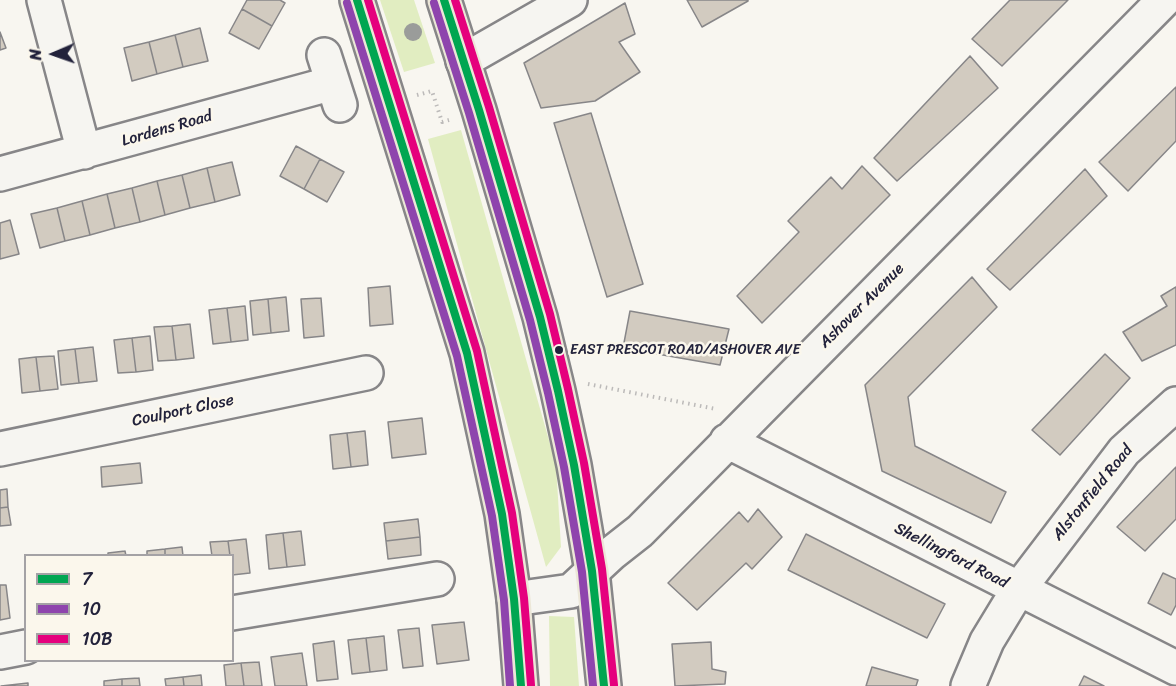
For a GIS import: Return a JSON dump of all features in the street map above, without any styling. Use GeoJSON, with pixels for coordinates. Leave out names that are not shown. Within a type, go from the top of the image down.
{"type":"FeatureCollection","features":[{"type":"Feature","properties":{"kind":"highway"},"geometry":{"type":"LineString","coordinates":[[357,0],[467,353],[502,514],[514,599],[521,686]]}},
{"type":"Feature","properties":{"kind":"highway"},"geometry":{"type":"LineString","coordinates":[[444,0],[537,306],[555,378],[574,465],[591,571],[604,686]]}},
{"type":"Feature","properties":{"kind":"street"},"geometry":{"type":"LineString","coordinates":[[44,0],[84,152]]}},
{"type":"Feature","properties":{"kind":"street"},"geometry":{"type":"LineString","coordinates":[[463,62],[570,0]]}},
{"type":"Feature","properties":{"kind":"street","name":"Ashover Avenue"},"geometry":{"type":"LineString","coordinates":[[514,599],[571,591],[591,571],[640,531],[1164,0]]}},
{"type":"Feature","properties":{"kind":"street","name":"Lordens Road"},"geometry":{"type":"LineString","coordinates":[[0,174],[333,81]]}},
{"type":"Feature","properties":{"kind":"street","name":"Coulport Close"},"geometry":{"type":"LineString","coordinates":[[0,449],[366,373]]}},
{"type":"Feature","properties":{"kind":"street","name":"Alstonfield Road"},"geometry":{"type":"LineString","coordinates":[[968,686],[987,640],[1018,590],[1124,451],[1176,404]]}},
{"type":"Feature","properties":{"kind":"street","name":"Shellingford Road"},"geometry":{"type":"LineString","coordinates":[[727,441],[1176,668]]}},
{"type":"Feature","properties":{"kind":"street"},"geometry":{"type":"LineString","coordinates":[[234,613],[437,579]]}},
{"type":"Feature","properties":{"kind":"street"},"geometry":{"type":"LineString","coordinates":[[0,652],[24,647]]}},
{"type":"Feature","properties":{"kind":"path"},"geometry":{"type":"LineString","coordinates":[[411,97],[432,91],[442,122],[458,117]]}},
{"type":"Feature","properties":{"kind":"path"},"geometry":{"type":"LineString","coordinates":[[555,378],[753,416]]}},
{"type":"Feature","properties":{"kind":"green space"},"geometry":{"type":"Polygon","coordinates":[[[380,0],[414,0],[435,63],[404,72],[380,0]]]}},
{"type":"Feature","properties":{"kind":"green space"},"geometry":{"type":"Polygon","coordinates":[[[461,130],[556,465],[561,547],[546,567],[428,139],[461,130]]]}},
{"type":"Feature","properties":{"kind":"green space"},"geometry":{"type":"Polygon","coordinates":[[[549,616],[574,617],[579,686],[550,686],[549,616]]]}},
{"type":"Feature","properties":{"kind":"building"},"geometry":{"type":"Polygon","coordinates":[[[247,0],[280,0],[285,3],[272,26],[242,9],[247,0]]]}},
{"type":"Feature","properties":{"kind":"building"},"geometry":{"type":"Polygon","coordinates":[[[687,0],[748,0],[748,1],[702,27],[687,0]]]}},
{"type":"Feature","properties":{"kind":"building"},"geometry":{"type":"Polygon","coordinates":[[[1010,0],[1068,0],[1002,66],[972,39],[1010,0]]]}},
{"type":"Feature","properties":{"kind":"building"},"geometry":{"type":"Polygon","coordinates":[[[625,3],[635,34],[619,42],[640,72],[595,101],[541,108],[524,63],[625,3]]]}},
{"type":"Feature","properties":{"kind":"building"},"geometry":{"type":"Polygon","coordinates":[[[242,9],[272,26],[259,49],[229,33],[242,9]]]}},
{"type":"Feature","properties":{"kind":"building"},"geometry":{"type":"Polygon","coordinates":[[[200,28],[208,61],[183,67],[175,35],[200,28]]]}},
{"type":"Feature","properties":{"kind":"building"},"geometry":{"type":"Polygon","coordinates":[[[0,32],[6,48],[0,50],[0,32]]]}},
{"type":"Feature","properties":{"kind":"building"},"geometry":{"type":"Polygon","coordinates":[[[175,35],[183,67],[157,74],[149,42],[175,35]]]}},
{"type":"Feature","properties":{"kind":"building"},"geometry":{"type":"Polygon","coordinates":[[[149,42],[157,74],[132,81],[124,48],[149,42]]]}},
{"type":"Feature","properties":{"kind":"building"},"geometry":{"type":"Polygon","coordinates":[[[970,56],[998,88],[897,181],[874,158],[970,56]]]}},
{"type":"Feature","properties":{"kind":"building"},"geometry":{"type":"Polygon","coordinates":[[[1176,87],[1176,141],[1128,191],[1099,162],[1176,87]]]}},
{"type":"Feature","properties":{"kind":"building"},"geometry":{"type":"Polygon","coordinates":[[[591,113],[643,284],[607,297],[554,123],[591,113]]]}},
{"type":"Feature","properties":{"kind":"building"},"geometry":{"type":"Polygon","coordinates":[[[296,146],[320,159],[304,189],[280,176],[296,146]]]}},
{"type":"Feature","properties":{"kind":"building"},"geometry":{"type":"Polygon","coordinates":[[[320,159],[344,172],[327,202],[304,189],[320,159]]]}},
{"type":"Feature","properties":{"kind":"building"},"geometry":{"type":"Polygon","coordinates":[[[232,162],[240,195],[215,202],[207,168],[232,162]]]}},
{"type":"Feature","properties":{"kind":"building"},"geometry":{"type":"Polygon","coordinates":[[[862,166],[890,195],[762,323],[737,296],[799,232],[788,221],[831,177],[842,189],[862,166]]]}},
{"type":"Feature","properties":{"kind":"building"},"geometry":{"type":"Polygon","coordinates":[[[207,168],[215,202],[190,208],[182,175],[207,168]]]}},
{"type":"Feature","properties":{"kind":"building"},"geometry":{"type":"Polygon","coordinates":[[[1085,169],[1107,196],[1010,290],[987,269],[1085,169]]]}},
{"type":"Feature","properties":{"kind":"building"},"geometry":{"type":"Polygon","coordinates":[[[182,175],[190,208],[165,215],[157,181],[182,175]]]}},
{"type":"Feature","properties":{"kind":"building"},"geometry":{"type":"Polygon","coordinates":[[[157,181],[165,215],[140,222],[132,188],[157,181]]]}},
{"type":"Feature","properties":{"kind":"building"},"geometry":{"type":"Polygon","coordinates":[[[132,188],[140,222],[115,228],[107,194],[132,188]]]}},
{"type":"Feature","properties":{"kind":"building"},"geometry":{"type":"Polygon","coordinates":[[[107,194],[115,228],[90,235],[82,201],[107,194]]]}},
{"type":"Feature","properties":{"kind":"building"},"geometry":{"type":"Polygon","coordinates":[[[82,201],[90,235],[65,241],[57,208],[82,201]]]}},
{"type":"Feature","properties":{"kind":"building"},"geometry":{"type":"Polygon","coordinates":[[[57,208],[65,241],[40,248],[31,214],[57,208]]]}},
{"type":"Feature","properties":{"kind":"building"},"geometry":{"type":"Polygon","coordinates":[[[10,220],[19,254],[0,259],[0,223],[10,220]]]}},
{"type":"Feature","properties":{"kind":"building"},"geometry":{"type":"Polygon","coordinates":[[[972,277],[997,307],[908,397],[915,446],[1006,492],[991,523],[882,471],[865,385],[972,277]]]}},
{"type":"Feature","properties":{"kind":"building"},"geometry":{"type":"Polygon","coordinates":[[[390,286],[393,324],[370,326],[368,288],[390,286]]]}},
{"type":"Feature","properties":{"kind":"building"},"geometry":{"type":"Polygon","coordinates":[[[1176,287],[1176,345],[1142,361],[1123,332],[1167,306],[1161,296],[1176,287]]]}},
{"type":"Feature","properties":{"kind":"building"},"geometry":{"type":"Polygon","coordinates":[[[286,297],[289,331],[271,333],[268,299],[286,297]]]}},
{"type":"Feature","properties":{"kind":"building"},"geometry":{"type":"Polygon","coordinates":[[[321,298],[324,336],[304,338],[301,299],[321,298]]]}},
{"type":"Feature","properties":{"kind":"building"},"geometry":{"type":"Polygon","coordinates":[[[268,299],[271,333],[253,335],[250,301],[268,299]]]}},
{"type":"Feature","properties":{"kind":"building"},"geometry":{"type":"Polygon","coordinates":[[[245,306],[248,340],[231,342],[227,308],[245,306]]]}},
{"type":"Feature","properties":{"kind":"building"},"geometry":{"type":"Polygon","coordinates":[[[227,308],[231,342],[213,344],[209,310],[227,308]]]}},
{"type":"Feature","properties":{"kind":"building"},"geometry":{"type":"Polygon","coordinates":[[[630,311],[729,329],[720,365],[623,348],[630,311]]]}},
{"type":"Feature","properties":{"kind":"building"},"geometry":{"type":"Polygon","coordinates":[[[190,324],[194,358],[176,360],[172,326],[190,324]]]}},
{"type":"Feature","properties":{"kind":"building"},"geometry":{"type":"Polygon","coordinates":[[[172,326],[176,360],[158,361],[154,327],[172,326]]]}},
{"type":"Feature","properties":{"kind":"building"},"geometry":{"type":"Polygon","coordinates":[[[150,336],[153,370],[136,372],[132,338],[150,336]]]}},
{"type":"Feature","properties":{"kind":"building"},"geometry":{"type":"Polygon","coordinates":[[[132,338],[136,372],[118,373],[114,340],[132,338]]]}},
{"type":"Feature","properties":{"kind":"building"},"geometry":{"type":"Polygon","coordinates":[[[93,347],[97,381],[79,383],[75,349],[93,347]]]}},
{"type":"Feature","properties":{"kind":"building"},"geometry":{"type":"Polygon","coordinates":[[[75,349],[79,383],[61,385],[58,351],[75,349]]]}},
{"type":"Feature","properties":{"kind":"building"},"geometry":{"type":"Polygon","coordinates":[[[1105,354],[1130,378],[1060,455],[1032,430],[1105,354]]]}},
{"type":"Feature","properties":{"kind":"building"},"geometry":{"type":"Polygon","coordinates":[[[54,356],[58,389],[40,391],[36,357],[54,356]]]}},
{"type":"Feature","properties":{"kind":"building"},"geometry":{"type":"Polygon","coordinates":[[[36,357],[40,391],[22,393],[19,359],[36,357]]]}},
{"type":"Feature","properties":{"kind":"building"},"geometry":{"type":"Polygon","coordinates":[[[422,418],[426,454],[392,458],[388,422],[422,418]]]}},
{"type":"Feature","properties":{"kind":"building"},"geometry":{"type":"Polygon","coordinates":[[[365,431],[368,465],[351,467],[347,433],[365,431]]]}},
{"type":"Feature","properties":{"kind":"building"},"geometry":{"type":"Polygon","coordinates":[[[347,433],[351,467],[333,469],[330,435],[347,433]]]}},
{"type":"Feature","properties":{"kind":"building"},"geometry":{"type":"Polygon","coordinates":[[[140,463],[142,483],[102,487],[101,467],[140,463]]]}},
{"type":"Feature","properties":{"kind":"building"},"geometry":{"type":"Polygon","coordinates":[[[1176,467],[1176,519],[1145,551],[1117,527],[1176,467]]]}},
{"type":"Feature","properties":{"kind":"building"},"geometry":{"type":"Polygon","coordinates":[[[7,489],[8,507],[0,508],[0,490],[7,489]]]}},
{"type":"Feature","properties":{"kind":"building"},"geometry":{"type":"Polygon","coordinates":[[[8,507],[11,525],[0,526],[0,508],[8,507]]]}},
{"type":"Feature","properties":{"kind":"building"},"geometry":{"type":"Polygon","coordinates":[[[758,509],[782,537],[752,569],[746,563],[697,610],[668,583],[739,512],[748,522],[758,509]]]}},
{"type":"Feature","properties":{"kind":"building"},"geometry":{"type":"Polygon","coordinates":[[[418,519],[420,537],[386,541],[384,523],[418,519]]]}},
{"type":"Feature","properties":{"kind":"building"},"geometry":{"type":"Polygon","coordinates":[[[301,531],[305,565],[287,567],[283,533],[301,531]]]}},
{"type":"Feature","properties":{"kind":"building"},"geometry":{"type":"Polygon","coordinates":[[[283,533],[287,567],[269,569],[266,535],[283,533]]]}},
{"type":"Feature","properties":{"kind":"building"},"geometry":{"type":"Polygon","coordinates":[[[806,534],[945,604],[927,638],[788,570],[806,534]]]}},
{"type":"Feature","properties":{"kind":"building"},"geometry":{"type":"Polygon","coordinates":[[[420,537],[421,555],[388,559],[386,541],[420,537]]]}},
{"type":"Feature","properties":{"kind":"building"},"geometry":{"type":"Polygon","coordinates":[[[246,539],[250,573],[234,575],[234,554],[230,554],[228,541],[246,539]]]}},
{"type":"Feature","properties":{"kind":"building"},"geometry":{"type":"Polygon","coordinates":[[[228,541],[230,554],[212,554],[210,542],[228,541]]]}},
{"type":"Feature","properties":{"kind":"building"},"geometry":{"type":"Polygon","coordinates":[[[182,547],[183,554],[165,554],[165,549],[182,547]]]}},
{"type":"Feature","properties":{"kind":"building"},"geometry":{"type":"Polygon","coordinates":[[[165,549],[165,554],[147,554],[147,551],[165,549]]]}},
{"type":"Feature","properties":{"kind":"building"},"geometry":{"type":"Polygon","coordinates":[[[125,551],[126,554],[108,554],[125,551]]]}},
{"type":"Feature","properties":{"kind":"building"},"geometry":{"type":"Polygon","coordinates":[[[1163,573],[1176,579],[1176,605],[1171,615],[1148,603],[1163,573]]]}},
{"type":"Feature","properties":{"kind":"building"},"geometry":{"type":"Polygon","coordinates":[[[0,585],[6,585],[10,618],[0,620],[0,585]]]}},
{"type":"Feature","properties":{"kind":"building"},"geometry":{"type":"Polygon","coordinates":[[[464,622],[469,660],[437,664],[432,625],[464,622]]]}},
{"type":"Feature","properties":{"kind":"building"},"geometry":{"type":"Polygon","coordinates":[[[419,628],[423,666],[403,668],[398,630],[419,628]]]}},
{"type":"Feature","properties":{"kind":"building"},"geometry":{"type":"Polygon","coordinates":[[[384,636],[387,670],[370,672],[366,638],[384,636]]]}},
{"type":"Feature","properties":{"kind":"building"},"geometry":{"type":"Polygon","coordinates":[[[366,638],[370,672],[352,674],[348,640],[366,638]]]}},
{"type":"Feature","properties":{"kind":"building"},"geometry":{"type":"Polygon","coordinates":[[[334,641],[338,679],[317,681],[313,644],[334,641]]]}},
{"type":"Feature","properties":{"kind":"building"},"geometry":{"type":"Polygon","coordinates":[[[711,642],[712,669],[726,672],[725,684],[675,686],[672,644],[711,642]]]}},
{"type":"Feature","properties":{"kind":"building"},"geometry":{"type":"Polygon","coordinates":[[[302,653],[307,686],[275,686],[271,657],[302,653]]]}},
{"type":"Feature","properties":{"kind":"building"},"geometry":{"type":"Polygon","coordinates":[[[259,662],[262,686],[244,686],[241,663],[259,662]]]}},
{"type":"Feature","properties":{"kind":"building"},"geometry":{"type":"Polygon","coordinates":[[[241,663],[244,686],[226,686],[224,665],[241,663]]]}},
{"type":"Feature","properties":{"kind":"building"},"geometry":{"type":"Polygon","coordinates":[[[872,667],[918,680],[916,686],[866,686],[872,667]]]}},
{"type":"Feature","properties":{"kind":"building"},"geometry":{"type":"Polygon","coordinates":[[[201,675],[202,686],[184,686],[183,677],[201,675]]]}},
{"type":"Feature","properties":{"kind":"building"},"geometry":{"type":"Polygon","coordinates":[[[1084,676],[1104,686],[1079,686],[1084,676]]]}},
{"type":"Feature","properties":{"kind":"building"},"geometry":{"type":"Polygon","coordinates":[[[183,677],[184,686],[166,686],[165,679],[183,677]]]}},
{"type":"Feature","properties":{"kind":"building"},"geometry":{"type":"Polygon","coordinates":[[[139,678],[140,686],[122,686],[122,679],[139,678]]]}},
{"type":"Feature","properties":{"kind":"building"},"geometry":{"type":"Polygon","coordinates":[[[122,679],[122,686],[104,686],[104,681],[122,679]]]}},
{"type":"Feature","properties":{"kind":"building"},"geometry":{"type":"Polygon","coordinates":[[[28,683],[28,686],[1,686],[28,683]]]}},
{"type":"Feature","properties":{"kind":"transit line","name":"7"},"geometry":{"type":"LineString","coordinates":[[357,0],[467,353],[502,514],[514,599],[521,686]]}},
{"type":"Feature","properties":{"kind":"transit line","name":"10B"},"geometry":{"type":"LineString","coordinates":[[368,0],[477,351],[512,513],[524,598],[531,685]]}},
{"type":"Feature","properties":{"kind":"transit line","name":"7"},"geometry":{"type":"LineString","coordinates":[[444,0],[540,317],[558,391],[574,465],[592,571],[604,686]]}},
{"type":"Feature","properties":{"kind":"transit line","name":"10B"},"geometry":{"type":"LineString","coordinates":[[455,0],[550,314],[568,389],[584,463],[602,569],[614,685]]}},
{"type":"Feature","properties":{"kind":"transit line","name":"10"},"geometry":{"type":"LineString","coordinates":[[347,3],[457,356],[492,516],[504,600],[510,686]]}},
{"type":"Feature","properties":{"kind":"transit line","name":"10"},"geometry":{"type":"LineString","coordinates":[[434,3],[530,320],[548,393],[564,467],[582,572],[593,686]]}},
{"type":"Feature","properties":{"kind":"place","name":"EAST PRESCOT ROAD/ASHOVER AVE"},"geometry":{"type":"Point","coordinates":[559,350]}}]}
